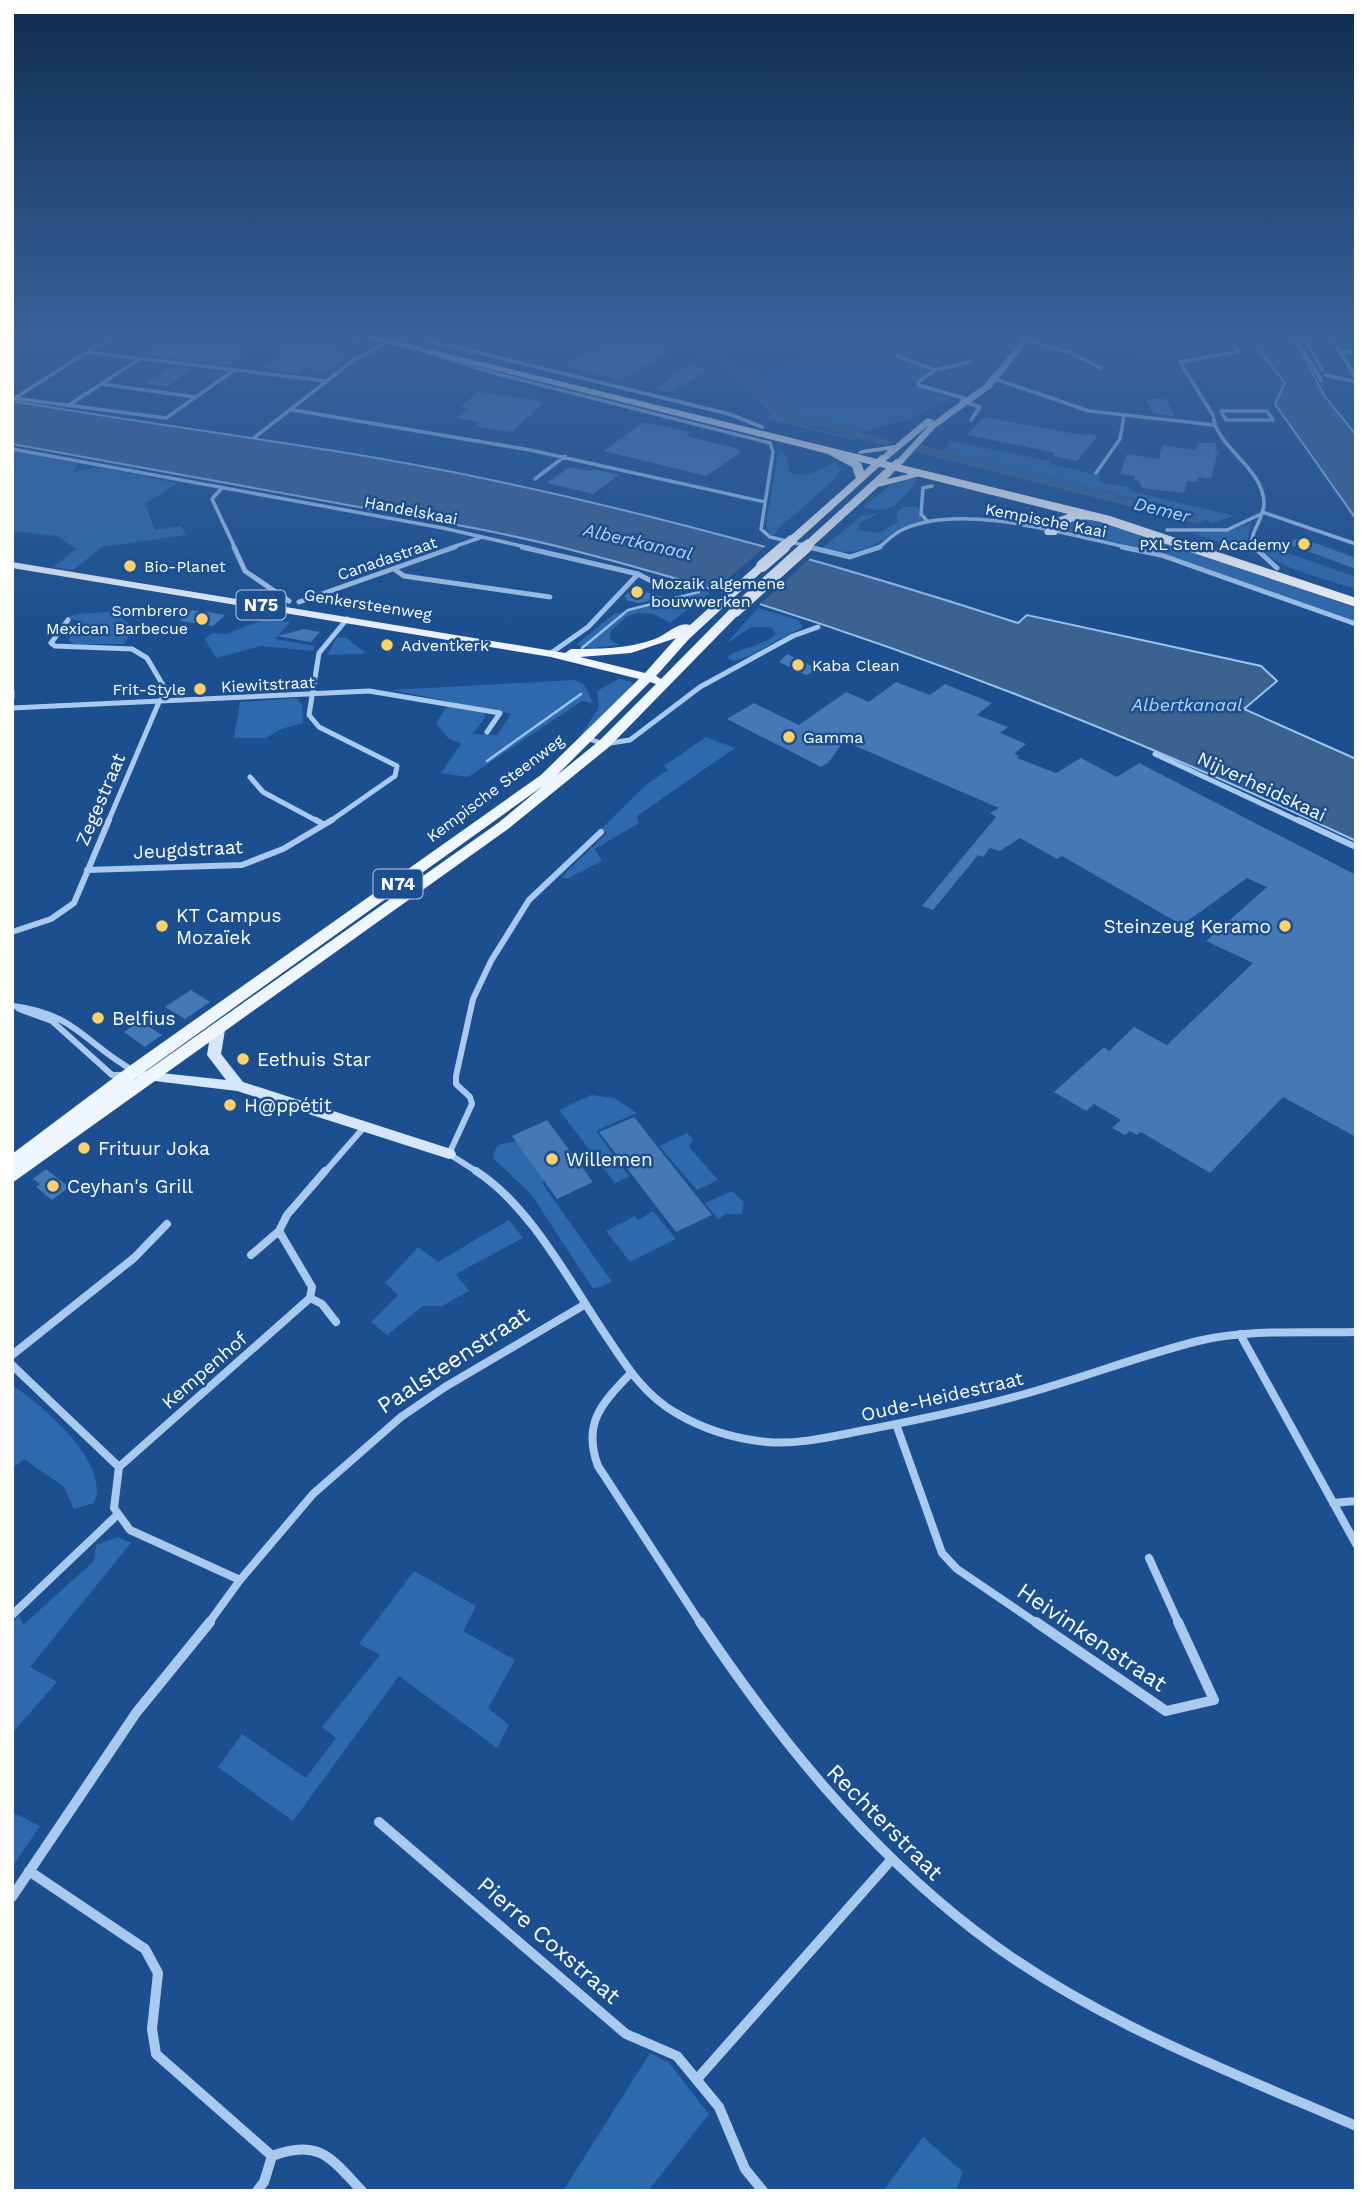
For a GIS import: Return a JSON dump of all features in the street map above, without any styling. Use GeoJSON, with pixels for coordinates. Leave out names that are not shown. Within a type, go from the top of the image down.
{"type":"FeatureCollection","features":[{"type":"Feature","properties":{"kind":"highway"},"geometry":{"type":"LineString","coordinates":[[781,438],[828,450],[894,455],[923,474],[1105,519],[1356,603]]}},
{"type":"Feature","properties":{"kind":"highway"},"geometry":{"type":"LineString","coordinates":[[805,438],[862,452],[894,455],[1084,506],[1167,530],[1356,595]]}},
{"type":"Feature","properties":{"kind":"highway"},"geometry":{"type":"LineString","coordinates":[[1028,500],[1044,507],[1052,516],[1045,531]]}},
{"type":"Feature","properties":{"kind":"highway"},"geometry":{"type":"LineString","coordinates":[[1045,531],[1067,516],[1105,519]]}},
{"type":"Feature","properties":{"kind":"main road","name":"Kempische Steenweg"},"geometry":{"type":"LineString","coordinates":[[12,1164],[597,741],[626,723],[735,611],[809,544],[865,483],[913,438]]}},
{"type":"Feature","properties":{"kind":"main road"},"geometry":{"type":"LineString","coordinates":[[828,450],[857,465],[865,483],[923,474]]}},
{"type":"Feature","properties":{"kind":"main road","name":"Kempische Steenweg"},"geometry":{"type":"LineString","coordinates":[[12,1176],[138,1074],[218,1030],[503,826],[574,771],[647,678],[717,606],[792,540],[865,483]]}},
{"type":"Feature","properties":{"kind":"main road","name":"Genkersteenweg"},"geometry":{"type":"LineString","coordinates":[[12,565],[551,653],[666,682]]}},
{"type":"Feature","properties":{"kind":"main road","name":"Genkersteenweg"},"geometry":{"type":"LineString","coordinates":[[551,653],[605,653],[654,644],[681,631],[698,615],[717,606]]}},
{"type":"Feature","properties":{"kind":"main road"},"geometry":{"type":"LineString","coordinates":[[218,1030],[214,1055],[238,1086]]}},
{"type":"Feature","properties":{"kind":"main road"},"geometry":{"type":"LineString","coordinates":[[138,1074],[238,1086],[366,1125],[449,1154]]}},
{"type":"Feature","properties":{"kind":"street"},"geometry":{"type":"LineString","coordinates":[[469,438],[565,456],[765,502]]}},
{"type":"Feature","properties":{"kind":"street","name":"Kempische Kaai"},"geometry":{"type":"LineString","coordinates":[[748,438],[772,445],[761,529],[770,537],[850,557],[875,551],[901,530],[928,522],[981,519],[1161,555],[1356,624]]}},
{"type":"Feature","properties":{"kind":"street"},"geometry":{"type":"LineString","coordinates":[[1096,473],[1120,438]]}},
{"type":"Feature","properties":{"kind":"street"},"geometry":{"type":"LineString","coordinates":[[1223,438],[1255,481],[1264,499],[1251,536],[1251,544],[1277,568]]}},
{"type":"Feature","properties":{"kind":"street","name":"Handelskaai"},"geometry":{"type":"LineString","coordinates":[[12,449],[483,537],[638,574],[657,584]]}},
{"type":"Feature","properties":{"kind":"street"},"geometry":{"type":"LineString","coordinates":[[535,479],[565,456]]}},
{"type":"Feature","properties":{"kind":"street"},"geometry":{"type":"LineString","coordinates":[[928,522],[921,514],[920,506],[923,488],[932,486]]}},
{"type":"Feature","properties":{"kind":"street"},"geometry":{"type":"LineString","coordinates":[[221,489],[212,499],[245,571],[289,601]]}},
{"type":"Feature","properties":{"kind":"street"},"geometry":{"type":"LineString","coordinates":[[1167,530],[1227,530],[1261,513],[1356,544]]}},
{"type":"Feature","properties":{"kind":"street","name":"Canadastraat"},"geometry":{"type":"LineString","coordinates":[[299,602],[483,537]]}},
{"type":"Feature","properties":{"kind":"street"},"geometry":{"type":"LineString","coordinates":[[394,569],[404,576],[550,597]]}},
{"type":"Feature","properties":{"kind":"street"},"geometry":{"type":"LineString","coordinates":[[551,653],[588,627],[638,574]]}},
{"type":"Feature","properties":{"kind":"street"},"geometry":{"type":"LineString","coordinates":[[313,694],[319,653],[347,619]]}},
{"type":"Feature","properties":{"kind":"street"},"geometry":{"type":"LineString","coordinates":[[68,620],[51,643],[121,647],[141,653],[148,658],[167,692],[159,702]]}},
{"type":"Feature","properties":{"kind":"street","name":"Kempische Steenweg"},"geometry":{"type":"LineString","coordinates":[[597,741],[620,743],[641,732],[701,687],[793,636],[818,627]]}},
{"type":"Feature","properties":{"kind":"street"},"geometry":{"type":"LineString","coordinates":[[12,691],[12,697]]}},
{"type":"Feature","properties":{"kind":"street","name":"Kiewitstraat"},"geometry":{"type":"LineString","coordinates":[[12,708],[376,691],[500,713],[487,732]]}},
{"type":"Feature","properties":{"kind":"street","name":"Jeugdstraat"},"geometry":{"type":"LineString","coordinates":[[87,870],[242,865],[287,849],[398,772],[397,766],[319,727],[309,715],[313,694]]}},
{"type":"Feature","properties":{"kind":"street","name":"Zegestraat"},"geometry":{"type":"LineString","coordinates":[[12,932],[51,919],[71,908],[159,702]]}},
{"type":"Feature","properties":{"kind":"street"},"geometry":{"type":"LineString","coordinates":[[626,723],[626,730],[641,732]]}},
{"type":"Feature","properties":{"kind":"street","name":"Nijverheidskaai"},"geometry":{"type":"LineString","coordinates":[[1155,754],[1356,846]]}},
{"type":"Feature","properties":{"kind":"street"},"geometry":{"type":"LineString","coordinates":[[250,777],[263,792],[323,824]]}},
{"type":"Feature","properties":{"kind":"street"},"geometry":{"type":"LineString","coordinates":[[584,1305],[538,1237],[496,1184],[449,1154],[472,1104],[470,1097],[456,1084],[456,1076],[480,981],[530,900],[601,832]]}},
{"type":"Feature","properties":{"kind":"street"},"geometry":{"type":"LineString","coordinates":[[13,1006],[52,1021],[112,1075],[138,1074]]}},
{"type":"Feature","properties":{"kind":"street"},"geometry":{"type":"LineString","coordinates":[[13,1006],[33,1007],[72,1022],[124,1066],[138,1074]]}},
{"type":"Feature","properties":{"kind":"street"},"geometry":{"type":"LineString","coordinates":[[251,1255],[279,1231],[287,1215],[366,1125]]}},
{"type":"Feature","properties":{"kind":"street"},"geometry":{"type":"LineString","coordinates":[[12,1355],[134,1258],[167,1224]]}},
{"type":"Feature","properties":{"kind":"street"},"geometry":{"type":"LineString","coordinates":[[279,1231],[312,1287],[310,1298],[322,1304],[336,1322]]}},
{"type":"Feature","properties":{"kind":"street","name":"Kempenhof"},"geometry":{"type":"LineString","coordinates":[[119,1467],[310,1298]]}},
{"type":"Feature","properties":{"kind":"street","name":"Oude-Heidestraat"},"geometry":{"type":"LineString","coordinates":[[584,1305],[631,1373],[650,1395],[676,1413],[737,1437],[767,1442],[806,1441],[1019,1396],[1159,1352],[1240,1334],[1356,1332]]}},
{"type":"Feature","properties":{"kind":"street","name":"Paalsteenstraat"},"geometry":{"type":"LineString","coordinates":[[12,1897],[136,1713],[240,1580],[313,1494],[401,1417],[445,1387],[584,1305]]}},
{"type":"Feature","properties":{"kind":"street"},"geometry":{"type":"LineString","coordinates":[[1240,1334],[1356,1545]]}},
{"type":"Feature","properties":{"kind":"street"},"geometry":{"type":"LineString","coordinates":[[12,1365],[119,1467],[112,1502],[115,1517],[130,1530],[240,1580]]}},
{"type":"Feature","properties":{"kind":"street","name":"Rechterstraat"},"geometry":{"type":"LineString","coordinates":[[631,1373],[611,1393],[590,1430],[589,1446],[598,1466],[768,1721],[816,1782],[891,1860],[976,1932],[1082,2001],[1356,2126]]}},
{"type":"Feature","properties":{"kind":"street","name":"Heivinkenstraat"},"geometry":{"type":"LineString","coordinates":[[896,1424],[942,1553],[957,1569],[1166,1711],[1214,1700],[1149,1558]]}},
{"type":"Feature","properties":{"kind":"street"},"geometry":{"type":"LineString","coordinates":[[1333,1503],[1356,1502]]}},
{"type":"Feature","properties":{"kind":"street"},"geometry":{"type":"LineString","coordinates":[[12,1615],[115,1517]]}},
{"type":"Feature","properties":{"kind":"street","name":"Pierre Coxstraat"},"geometry":{"type":"LineString","coordinates":[[379,1822],[626,2034],[677,2056],[698,2078],[719,2107],[745,2169],[763,2191]]}},
{"type":"Feature","properties":{"kind":"street"},"geometry":{"type":"LineString","coordinates":[[698,2078],[891,1860]]}},
{"type":"Feature","properties":{"kind":"street"},"geometry":{"type":"LineString","coordinates":[[29,1871],[145,1949],[158,1973],[152,2029],[156,2053],[272,2156]]}},
{"type":"Feature","properties":{"kind":"street"},"geometry":{"type":"LineString","coordinates":[[257,2191],[264,2182],[272,2156],[294,2145],[314,2146],[324,2151],[362,2191]]}},
{"type":"Feature","properties":{"kind":"shaded area"},"geometry":{"type":"Polygon","coordinates":[[[950,441],[1050,461],[1050,464],[1101,476],[1099,482],[1128,487],[1130,491],[1234,516],[1212,523],[1193,513],[944,451],[950,441]]]}},
{"type":"Feature","properties":{"kind":"shaded area"},"geometry":{"type":"Polygon","coordinates":[[[779,449],[787,456],[789,472],[808,474],[834,462],[841,469],[835,479],[779,528],[774,536],[769,533],[766,523],[779,449]]]}},
{"type":"Feature","properties":{"kind":"shaded area"},"geometry":{"type":"Polygon","coordinates":[[[12,450],[77,464],[73,472],[97,467],[177,483],[145,504],[155,530],[181,526],[186,535],[102,547],[73,570],[53,567],[76,549],[58,536],[12,531],[12,450]]]}},
{"type":"Feature","properties":{"kind":"shaded area"},"geometry":{"type":"Polygon","coordinates":[[[898,479],[918,479],[890,508],[863,507],[898,479]]]}},
{"type":"Feature","properties":{"kind":"shaded area"},"geometry":{"type":"Polygon","coordinates":[[[904,507],[918,507],[922,521],[864,549],[852,552],[822,548],[861,516],[879,513],[860,523],[859,530],[879,533],[898,522],[896,513],[904,507]]]}},
{"type":"Feature","properties":{"kind":"shaded area"},"geometry":{"type":"Polygon","coordinates":[[[1082,518],[1150,537],[1356,608],[1356,622],[1163,553],[1074,534],[1063,527],[1064,521],[1082,518]]]}},
{"type":"Feature","properties":{"kind":"shaded area"},"geometry":{"type":"Polygon","coordinates":[[[1251,523],[1247,541],[1256,554],[1192,533],[1229,531],[1251,523]]]}},
{"type":"Feature","properties":{"kind":"shaded area"},"geometry":{"type":"Polygon","coordinates":[[[1259,543],[1356,577],[1356,589],[1287,566],[1264,552],[1259,543]]]}},
{"type":"Feature","properties":{"kind":"shaded area"},"geometry":{"type":"Polygon","coordinates":[[[697,589],[710,593],[670,623],[654,614],[637,613],[626,617],[610,632],[610,640],[620,645],[593,648],[576,645],[614,614],[695,593],[697,589]]]}},
{"type":"Feature","properties":{"kind":"shaded area"},"geometry":{"type":"Polygon","coordinates":[[[758,608],[798,620],[803,627],[747,657],[733,661],[727,657],[764,642],[776,634],[771,627],[751,627],[726,644],[758,608]]]}},
{"type":"Feature","properties":{"kind":"shaded area"},"geometry":{"type":"Polygon","coordinates":[[[121,610],[124,612],[118,615],[130,625],[119,630],[125,635],[130,634],[124,644],[74,644],[68,640],[79,621],[66,618],[78,614],[121,610]]]}},
{"type":"Feature","properties":{"kind":"shaded area"},"geometry":{"type":"Polygon","coordinates":[[[268,618],[290,622],[275,639],[315,646],[313,651],[261,646],[216,658],[205,639],[212,633],[226,634],[268,618]]]}},
{"type":"Feature","properties":{"kind":"shaded area"},"geometry":{"type":"Polygon","coordinates":[[[337,637],[346,638],[365,652],[327,655],[337,637]]]}},
{"type":"Feature","properties":{"kind":"shaded area"},"geometry":{"type":"Polygon","coordinates":[[[619,679],[633,682],[631,687],[579,738],[599,707],[597,691],[619,679]]]}},
{"type":"Feature","properties":{"kind":"shaded area"},"geometry":{"type":"Polygon","coordinates":[[[574,680],[584,684],[593,703],[582,701],[468,777],[441,773],[461,744],[448,738],[436,723],[447,706],[484,712],[486,716],[473,734],[497,735],[511,714],[392,690],[574,680]]]}},
{"type":"Feature","properties":{"kind":"shaded area"},"geometry":{"type":"Polygon","coordinates":[[[296,698],[302,704],[303,723],[284,728],[265,738],[234,738],[240,702],[296,698]]]}},
{"type":"Feature","properties":{"kind":"shaded area"},"geometry":{"type":"Polygon","coordinates":[[[706,737],[735,748],[637,816],[639,823],[595,849],[602,861],[567,879],[561,877],[607,833],[601,829],[647,784],[668,770],[664,766],[706,737]]]}},
{"type":"Feature","properties":{"kind":"shaded area"},"geometry":{"type":"Polygon","coordinates":[[[591,1095],[614,1098],[637,1113],[596,1131],[629,1176],[615,1183],[559,1110],[591,1095]]]}},
{"type":"Feature","properties":{"kind":"shaded area"},"geometry":{"type":"Polygon","coordinates":[[[687,1133],[693,1139],[689,1147],[718,1180],[697,1190],[659,1146],[687,1133]]]}},
{"type":"Feature","properties":{"kind":"shaded area"},"geometry":{"type":"Polygon","coordinates":[[[517,1141],[549,1178],[542,1183],[612,1282],[593,1289],[531,1194],[494,1159],[493,1154],[498,1145],[517,1141]]]}},
{"type":"Feature","properties":{"kind":"shaded area"},"geometry":{"type":"Polygon","coordinates":[[[732,1191],[744,1202],[742,1214],[727,1214],[718,1219],[705,1203],[732,1191]]]}},
{"type":"Feature","properties":{"kind":"shaded area"},"geometry":{"type":"Polygon","coordinates":[[[653,1211],[676,1239],[630,1262],[606,1231],[635,1216],[638,1220],[653,1211]]]}},
{"type":"Feature","properties":{"kind":"shaded area"},"geometry":{"type":"Polygon","coordinates":[[[509,1220],[523,1238],[456,1274],[469,1291],[442,1306],[423,1306],[387,1335],[371,1322],[398,1295],[385,1283],[418,1247],[438,1262],[509,1220]]]}},
{"type":"Feature","properties":{"kind":"shaded area"},"geometry":{"type":"Polygon","coordinates":[[[12,1385],[56,1421],[84,1454],[93,1471],[97,1488],[94,1503],[74,1509],[64,1487],[24,1459],[12,1469],[12,1385]]]}},
{"type":"Feature","properties":{"kind":"shaded area"},"geometry":{"type":"Polygon","coordinates":[[[118,1537],[131,1543],[30,1667],[57,1682],[12,1733],[12,1623],[19,1616],[23,1625],[94,1561],[96,1545],[118,1537]]]}},
{"type":"Feature","properties":{"kind":"shaded area"},"geometry":{"type":"Polygon","coordinates":[[[414,1571],[476,1606],[463,1631],[515,1660],[488,1708],[509,1725],[497,1748],[399,1676],[293,1821],[218,1767],[242,1734],[306,1778],[336,1738],[322,1727],[380,1655],[359,1644],[414,1571]]]}},
{"type":"Feature","properties":{"kind":"shaded area"},"geometry":{"type":"Polygon","coordinates":[[[12,1812],[40,1826],[12,1867],[12,1812]]]}},
{"type":"Feature","properties":{"kind":"shaded area"},"geometry":{"type":"Polygon","coordinates":[[[650,2053],[668,2062],[709,2114],[648,2191],[563,2191],[650,2053]]]}},
{"type":"Feature","properties":{"kind":"shaded area"},"geometry":{"type":"Polygon","coordinates":[[[923,2137],[963,2172],[956,2191],[883,2191],[923,2137]]]}},
{"type":"Feature","properties":{"kind":"water","name":"Albertkanaal"},"geometry":{"type":"Polygon","coordinates":[[[12,438],[248,438],[358,455],[472,476],[610,507],[747,542],[1018,623],[1027,615],[1261,666],[1277,681],[1244,709],[1356,759],[1356,841],[1164,755],[969,676],[771,607],[670,577],[568,549],[488,531],[12,444],[12,438]]]}},
{"type":"Feature","properties":{"kind":"water"},"geometry":{"type":"Polygon","coordinates":[[[1299,438],[1356,438],[1356,519],[1299,438]]]}},
{"type":"Feature","properties":{"kind":"pier"},"geometry":{"type":"Polygon","coordinates":[[[768,544],[813,556],[758,606],[713,592],[768,544]]]}},
{"type":"Feature","properties":{"kind":"building"},"geometry":{"type":"Polygon","coordinates":[[[622,438],[693,438],[739,449],[737,451],[741,452],[706,476],[604,451],[622,438]]]}},
{"type":"Feature","properties":{"kind":"building"},"geometry":{"type":"Polygon","coordinates":[[[981,438],[1096,438],[1077,461],[1053,456],[1056,453],[981,438]]]}},
{"type":"Feature","properties":{"kind":"building"},"geometry":{"type":"Polygon","coordinates":[[[1198,443],[1216,443],[1215,451],[1218,451],[1211,479],[1199,477],[1195,482],[1187,481],[1184,493],[1142,488],[1139,481],[1134,480],[1135,476],[1120,474],[1127,454],[1159,459],[1162,445],[1196,450],[1198,443]]]}},
{"type":"Feature","properties":{"kind":"building"},"geometry":{"type":"Polygon","coordinates":[[[570,467],[619,475],[593,494],[547,483],[570,467]]]}},
{"type":"Feature","properties":{"kind":"building"},"geometry":{"type":"Polygon","coordinates":[[[1301,538],[1356,558],[1356,569],[1283,542],[1301,538]]]}},
{"type":"Feature","properties":{"kind":"building","name":"Mozaik algemene bouwwerken"},"geometry":{"type":"Polygon","coordinates":[[[632,589],[664,597],[639,603],[625,600],[628,598],[624,597],[632,589]]]}},
{"type":"Feature","properties":{"kind":"building","name":"Sombrero Mexican Barbecue"},"geometry":{"type":"Polygon","coordinates":[[[192,610],[225,615],[213,626],[180,621],[192,610]]]}},
{"type":"Feature","properties":{"kind":"building"},"geometry":{"type":"Polygon","coordinates":[[[304,629],[320,632],[311,642],[277,636],[304,629]]]}},
{"type":"Feature","properties":{"kind":"building","name":"Kaba Clean"},"geometry":{"type":"Polygon","coordinates":[[[787,654],[818,669],[806,675],[779,662],[787,654]]]}},
{"type":"Feature","properties":{"kind":"building","name":"Steinzeug Keramo"},"geometry":{"type":"Polygon","coordinates":[[[896,682],[930,695],[945,684],[992,703],[977,715],[1008,727],[1000,733],[1026,744],[1014,754],[1019,756],[1017,758],[1056,773],[1081,758],[1117,777],[1139,763],[1356,875],[1356,1137],[1283,1097],[1210,1173],[1141,1132],[1137,1135],[1130,1131],[1125,1135],[1112,1128],[1121,1120],[1094,1104],[1086,1111],[1054,1092],[1104,1047],[1109,1051],[1134,1027],[1167,1045],[1253,963],[1206,941],[1267,887],[1247,878],[1182,925],[1062,856],[1057,859],[1020,838],[1000,851],[990,848],[983,857],[978,855],[933,910],[922,906],[996,817],[990,813],[999,808],[844,741],[828,763],[821,767],[727,719],[754,703],[799,725],[846,692],[869,702],[896,682]]]}},
{"type":"Feature","properties":{"kind":"building"},"geometry":{"type":"Polygon","coordinates":[[[191,990],[210,1002],[185,1019],[165,1007],[191,990]]]}},
{"type":"Feature","properties":{"kind":"building"},"geometry":{"type":"Polygon","coordinates":[[[140,1021],[162,1035],[145,1047],[124,1032],[140,1021]]]}},
{"type":"Feature","properties":{"kind":"building"},"geometry":{"type":"Polygon","coordinates":[[[634,1117],[712,1215],[676,1232],[599,1132],[634,1117]]]}},
{"type":"Feature","properties":{"kind":"building","name":"Willemen"},"geometry":{"type":"Polygon","coordinates":[[[547,1120],[593,1182],[557,1199],[512,1136],[547,1120]]]}},
{"type":"Feature","properties":{"kind":"building","name":"Ceyhan's Grill"},"geometry":{"type":"Polygon","coordinates":[[[46,1169],[69,1187],[52,1200],[36,1187],[40,1184],[33,1179],[46,1169]]]}},
{"type":"Feature","properties":{"kind":"waterway","name":"Demer"},"geometry":{"type":"LineString","coordinates":[[872,438],[888,442]]}},
{"type":"Feature","properties":{"kind":"waterway","name":"Demer"},"geometry":{"type":"LineString","coordinates":[[921,449],[1199,520]]}},
{"type":"Feature","properties":{"kind":"waterway"},"geometry":{"type":"LineString","coordinates":[[582,648],[628,610],[699,592]]}},
{"type":"Feature","properties":{"kind":"waterway"},"geometry":{"type":"LineString","coordinates":[[487,761],[581,694]]}},
{"type":"Feature","properties":{"kind":"place","name":"PXL Stem Academy"},"geometry":{"type":"Point","coordinates":[1304,544]}},
{"type":"Feature","properties":{"kind":"place","name":"Bio-Planet"},"geometry":{"type":"Point","coordinates":[130,566]}},
{"type":"Feature","properties":{"kind":"place","name":"Mozaik algemene bouwwerken"},"geometry":{"type":"Point","coordinates":[637,592]}},
{"type":"Feature","properties":{"kind":"place","name":"Sombrero Mexican Barbecue"},"geometry":{"type":"Point","coordinates":[202,619]}},
{"type":"Feature","properties":{"kind":"place","name":"Adventkerk"},"geometry":{"type":"Point","coordinates":[387,645]}},
{"type":"Feature","properties":{"kind":"place","name":"Kaba Clean"},"geometry":{"type":"Point","coordinates":[798,665]}},
{"type":"Feature","properties":{"kind":"place","name":"Frit-Style"},"geometry":{"type":"Point","coordinates":[200,689]}},
{"type":"Feature","properties":{"kind":"place","name":"Gamma"},"geometry":{"type":"Point","coordinates":[789,737]}},
{"type":"Feature","properties":{"kind":"place","name":"KT Campus Mozaïek"},"geometry":{"type":"Point","coordinates":[162,926]}},
{"type":"Feature","properties":{"kind":"place","name":"Steinzeug Keramo"},"geometry":{"type":"Point","coordinates":[1285,926]}},
{"type":"Feature","properties":{"kind":"place","name":"Belfius"},"geometry":{"type":"Point","coordinates":[98,1018]}},
{"type":"Feature","properties":{"kind":"place","name":"Eethuis Star"},"geometry":{"type":"Point","coordinates":[243,1059]}},
{"type":"Feature","properties":{"kind":"place","name":"H@ppétit"},"geometry":{"type":"Point","coordinates":[230,1105]}},
{"type":"Feature","properties":{"kind":"place","name":"Frituur Joka"},"geometry":{"type":"Point","coordinates":[84,1148]}},
{"type":"Feature","properties":{"kind":"place","name":"Willemen"},"geometry":{"type":"Point","coordinates":[552,1159]}},
{"type":"Feature","properties":{"kind":"place","name":"Ceyhan's Grill"},"geometry":{"type":"Point","coordinates":[53,1186]}}]}
